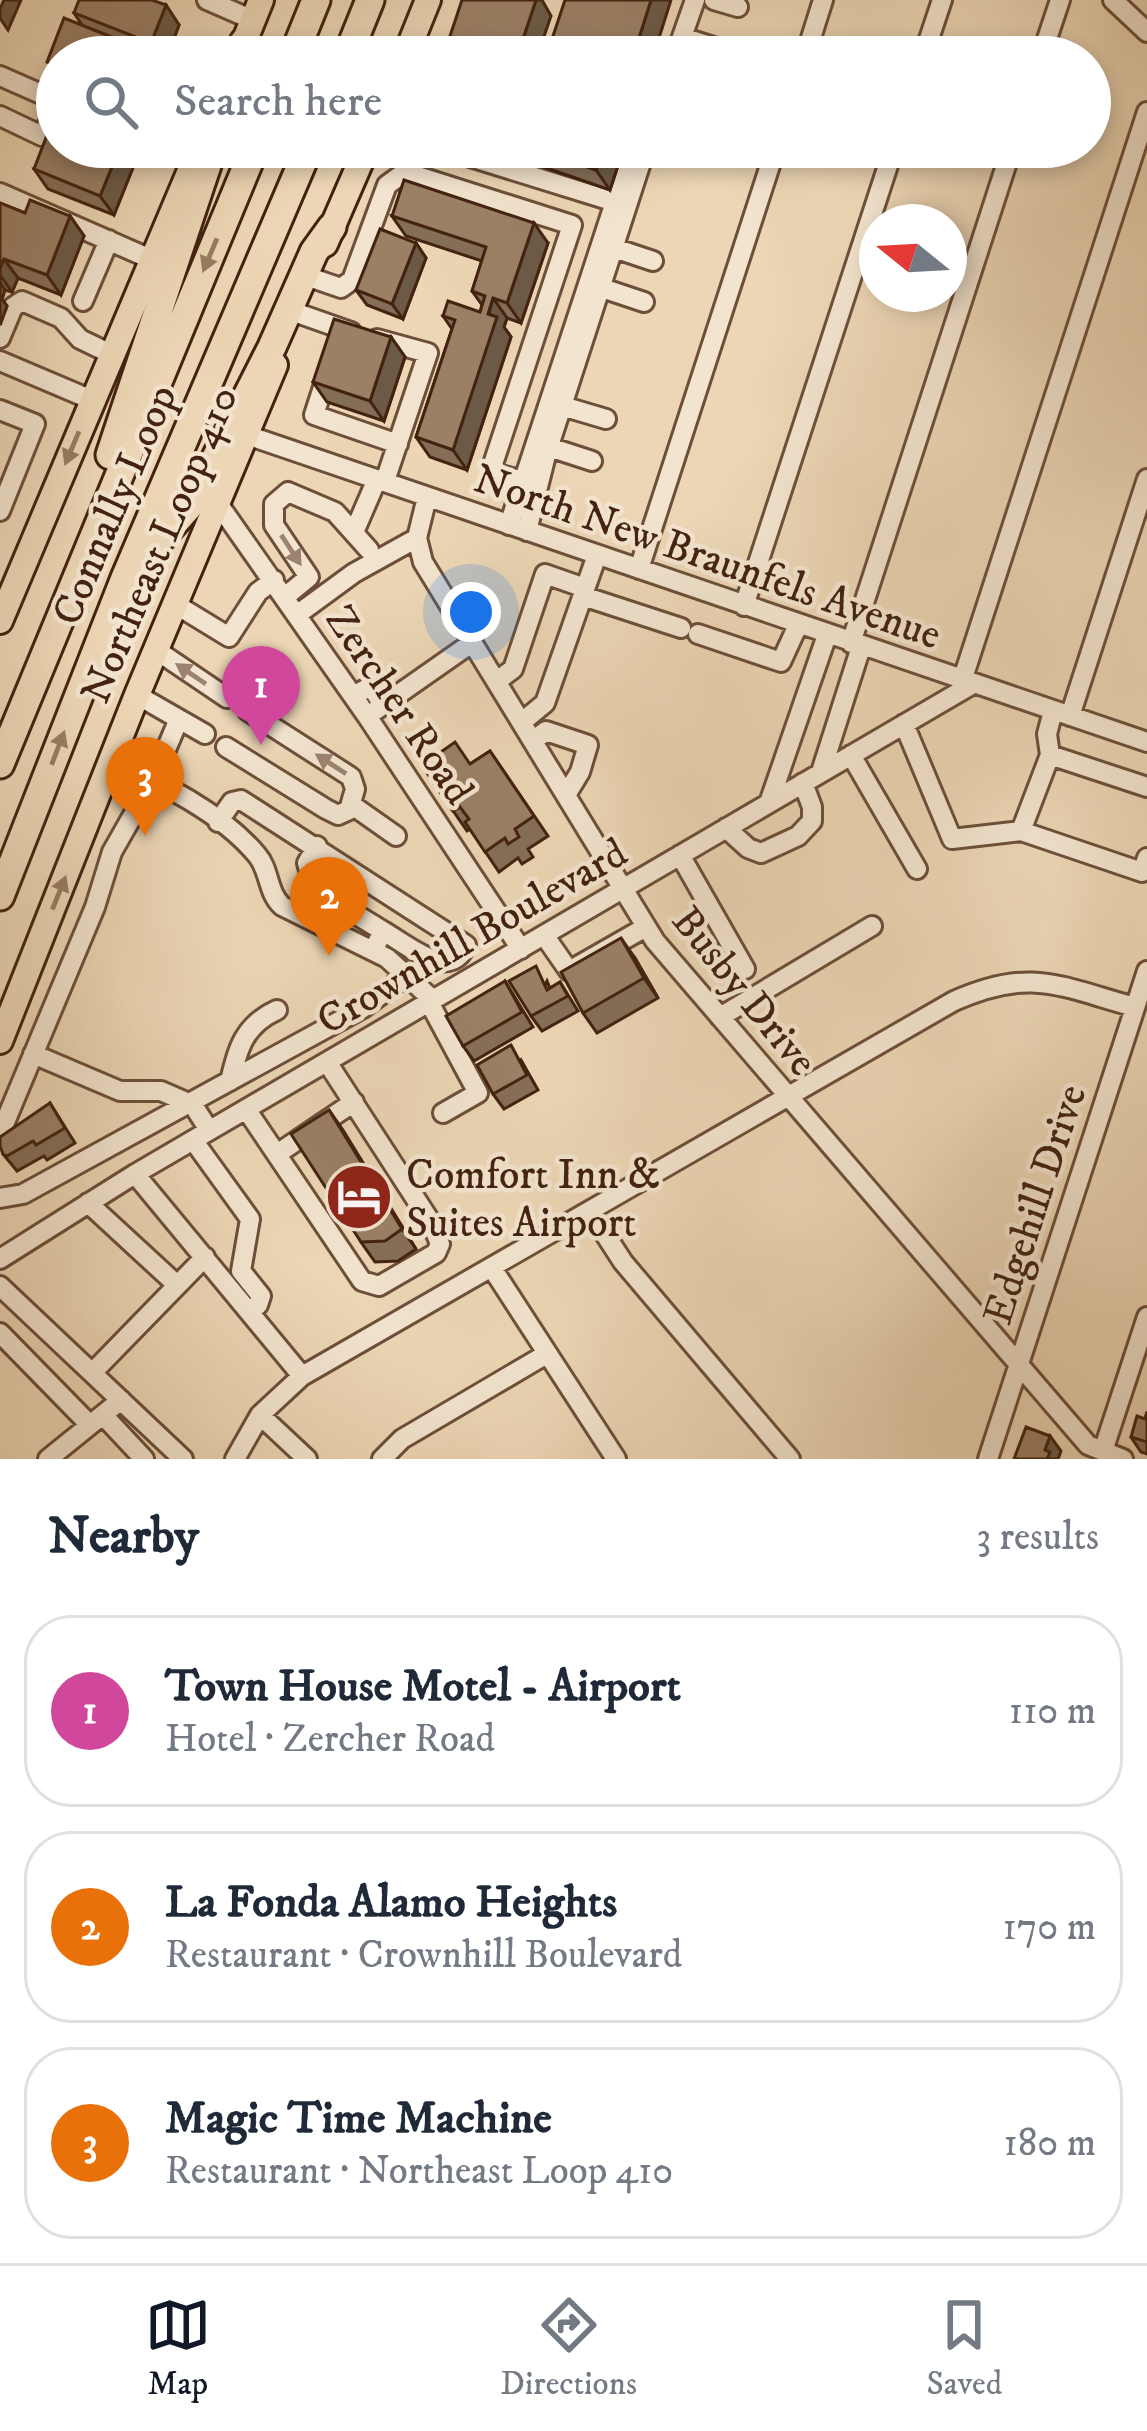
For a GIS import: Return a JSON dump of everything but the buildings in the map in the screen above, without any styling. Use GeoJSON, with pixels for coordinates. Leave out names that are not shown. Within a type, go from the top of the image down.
{"type":"FeatureCollection","features":[{"type":"Feature","properties":{"kind":"highway"},"geometry":{"type":"LineString","coordinates":[[301,36],[316,0]]}},
{"type":"Feature","properties":{"kind":"highway"},"geometry":{"type":"LineString","coordinates":[[355,36],[370,0]]}},
{"type":"Feature","properties":{"kind":"highway"},"geometry":{"type":"LineString","coordinates":[[47,648],[197,168]]}},
{"type":"Feature","properties":{"kind":"highway","name":"Connally Loop"},"geometry":{"type":"LineString","coordinates":[[0,764],[246,168]]}},
{"type":"Feature","properties":{"kind":"highway","name":"Connally Loop"},"geometry":{"type":"LineString","coordinates":[[0,896],[125,578],[300,168]]}},
{"type":"Feature","properties":{"kind":"highway"},"geometry":{"type":"LineString","coordinates":[[125,578],[195,499],[314,252],[332,227]]}},
{"type":"Feature","properties":{"kind":"main road"},"geometry":{"type":"LineString","coordinates":[[413,36],[428,0]]}},
{"type":"Feature","properties":{"kind":"main road"},"geometry":{"type":"LineString","coordinates":[[1,616],[195,168]]}},
{"type":"Feature","properties":{"kind":"main road","name":"Northeast Loop 410"},"geometry":{"type":"LineString","coordinates":[[0,1041],[137,695],[358,168]]}},
{"type":"Feature","properties":{"kind":"street"},"geometry":{"type":"LineString","coordinates":[[207,0],[247,35]]}},
{"type":"Feature","properties":{"kind":"street"},"geometry":{"type":"LineString","coordinates":[[671,36],[682,0]]}},
{"type":"Feature","properties":{"kind":"street"},"geometry":{"type":"LineString","coordinates":[[682,36],[695,0]]}},
{"type":"Feature","properties":{"kind":"street"},"geometry":{"type":"LineString","coordinates":[[714,0],[738,7]]}},
{"type":"Feature","properties":{"kind":"street"},"geometry":{"type":"LineString","coordinates":[[812,36],[823,0]]}},
{"type":"Feature","properties":{"kind":"street"},"geometry":{"type":"LineString","coordinates":[[930,36],[942,0]]}},
{"type":"Feature","properties":{"kind":"street"},"geometry":{"type":"LineString","coordinates":[[1048,36],[1060,0]]}},
{"type":"Feature","properties":{"kind":"street"},"geometry":{"type":"LineString","coordinates":[[1113,0],[1147,32]]}},
{"type":"Feature","properties":{"kind":"street"},"geometry":{"type":"LineString","coordinates":[[0,76],[36,93]]}},
{"type":"Feature","properties":{"kind":"street"},"geometry":{"type":"LineString","coordinates":[[967,682],[1147,112]]}},
{"type":"Feature","properties":{"kind":"street"},"geometry":{"type":"LineString","coordinates":[[0,116],[36,133]]}},
{"type":"Feature","properties":{"kind":"street"},"geometry":{"type":"LineString","coordinates":[[506,168],[615,202]]}},
{"type":"Feature","properties":{"kind":"street"},"geometry":{"type":"LineString","coordinates":[[518,528],[524,482],[627,168]]}},
{"type":"Feature","properties":{"kind":"street"},"geometry":{"type":"LineString","coordinates":[[518,528],[639,168]]}},
{"type":"Feature","properties":{"kind":"street"},"geometry":{"type":"LineString","coordinates":[[639,569],[769,168]]}},
{"type":"Feature","properties":{"kind":"street"},"geometry":{"type":"LineString","coordinates":[[744,606],[887,168]]}},
{"type":"Feature","properties":{"kind":"street"},"geometry":{"type":"LineString","coordinates":[[821,772],[856,645],[1005,168]]}},
{"type":"Feature","properties":{"kind":"street"},"geometry":{"type":"LineString","coordinates":[[312,278],[341,288],[352,280],[387,185],[405,172],[572,225],[493,464],[497,474],[524,482]]}},
{"type":"Feature","properties":{"kind":"street"},"geometry":{"type":"LineString","coordinates":[[0,193],[153,260]]}},
{"type":"Feature","properties":{"kind":"street"},"geometry":{"type":"LineString","coordinates":[[83,301],[110,240]]}},
{"type":"Feature","properties":{"kind":"street"},"geometry":{"type":"LineString","coordinates":[[614,248],[653,261]]}},
{"type":"Feature","properties":{"kind":"street"},"geometry":{"type":"LineString","coordinates":[[602,288],[644,302]]}},
{"type":"Feature","properties":{"kind":"street"},"geometry":{"type":"LineString","coordinates":[[0,338],[13,307],[22,302],[61,318],[80,339],[112,354]]}},
{"type":"Feature","properties":{"kind":"street"},"geometry":{"type":"LineString","coordinates":[[297,313],[428,353],[398,444],[355,530]]}},
{"type":"Feature","properties":{"kind":"street"},"geometry":{"type":"LineString","coordinates":[[342,329],[314,415],[398,444]]}},
{"type":"Feature","properties":{"kind":"street"},"geometry":{"type":"LineString","coordinates":[[0,361],[92,400]]}},
{"type":"Feature","properties":{"kind":"street"},"geometry":{"type":"LineString","coordinates":[[562,406],[606,419]]}},
{"type":"Feature","properties":{"kind":"street"},"geometry":{"type":"LineString","coordinates":[[0,410],[35,424],[0,511]]}},
{"type":"Feature","properties":{"kind":"street","name":"North New Braunfels Avenue"},"geometry":{"type":"LineString","coordinates":[[247,435],[1147,742]]}},
{"type":"Feature","properties":{"kind":"street"},"geometry":{"type":"LineString","coordinates":[[548,447],[592,461]]}},
{"type":"Feature","properties":{"kind":"street"},"geometry":{"type":"LineString","coordinates":[[1021,831],[1050,754],[1047,734],[1062,713],[1147,478]]}},
{"type":"Feature","properties":{"kind":"street"},"geometry":{"type":"LineString","coordinates":[[175,604],[229,637],[258,592],[309,577],[274,525],[274,505],[288,492],[335,512],[369,550]]}},
{"type":"Feature","properties":{"kind":"street"},"geometry":{"type":"LineString","coordinates":[[298,614],[353,574],[417,538],[427,497]]}},
{"type":"Feature","properties":{"kind":"street","name":"Zercher Road"},"geometry":{"type":"LineString","coordinates":[[218,502],[353,696],[375,711],[520,950]]}},
{"type":"Feature","properties":{"kind":"street","name":"Busby Drive"},"geometry":{"type":"LineString","coordinates":[[417,538],[423,562],[646,927],[1088,1445],[1123,1459]]}},
{"type":"Feature","properties":{"kind":"street"},"geometry":{"type":"LineString","coordinates":[[522,722],[545,703],[597,555]]}},
{"type":"Feature","properties":{"kind":"street"},"geometry":{"type":"LineString","coordinates":[[497,681],[513,669],[545,574],[781,662],[798,625]]}},
{"type":"Feature","properties":{"kind":"street"},"geometry":{"type":"LineString","coordinates":[[769,803],[827,635]]}},
{"type":"Feature","properties":{"kind":"street"},"geometry":{"type":"LineString","coordinates":[[375,711],[473,641]]}},
{"type":"Feature","properties":{"kind":"street"},"geometry":{"type":"LineString","coordinates":[[156,650],[227,698]]}},
{"type":"Feature","properties":{"kind":"street","name":"Crownhill Boulevard"},"geometry":{"type":"LineString","coordinates":[[3,1254],[904,724],[967,682]]}},
{"type":"Feature","properties":{"kind":"street"},"geometry":{"type":"LineString","coordinates":[[137,695],[205,734]]}},
{"type":"Feature","properties":{"kind":"street"},"geometry":{"type":"LineString","coordinates":[[226,747],[338,815],[352,805],[351,777],[248,711]]}},
{"type":"Feature","properties":{"kind":"street"},"geometry":{"type":"LineString","coordinates":[[0,1134],[112,852],[154,780],[179,719]]}},
{"type":"Feature","properties":{"kind":"street"},"geometry":{"type":"LineString","coordinates":[[904,724],[952,839],[1021,831],[1142,872],[1147,858]]}},
{"type":"Feature","properties":{"kind":"street"},"geometry":{"type":"LineString","coordinates":[[533,741],[545,730],[588,745],[566,795]]}},
{"type":"Feature","properties":{"kind":"street"},"geometry":{"type":"LineString","coordinates":[[1050,754],[1147,787]]}},
{"type":"Feature","properties":{"kind":"street"},"geometry":{"type":"LineString","coordinates":[[851,755],[917,869]]}},
{"type":"Feature","properties":{"kind":"street"},"geometry":{"type":"LineString","coordinates":[[111,761],[154,780],[237,834],[262,860],[275,900],[282,906],[374,951],[409,974],[431,1001],[478,1094],[443,1113]]}},
{"type":"Feature","properties":{"kind":"street"},"geometry":{"type":"LineString","coordinates":[[727,827],[748,848],[761,853],[798,836],[812,821],[803,783]]}},
{"type":"Feature","properties":{"kind":"street"},"geometry":{"type":"LineString","coordinates":[[218,821],[232,802],[242,800],[317,846],[466,945],[459,960],[438,962],[352,912],[345,895],[310,874],[308,863],[317,846]]}},
{"type":"Feature","properties":{"kind":"street"},"geometry":{"type":"LineString","coordinates":[[352,805],[396,836]]}},
{"type":"Feature","properties":{"kind":"street"},"geometry":{"type":"LineString","coordinates":[[79,840],[112,852]]}},
{"type":"Feature","properties":{"kind":"street"},"geometry":{"type":"LineString","coordinates":[[680,855],[745,969]]}},
{"type":"Feature","properties":{"kind":"street"},"geometry":{"type":"LineString","coordinates":[[720,1017],[872,926]]}},
{"type":"Feature","properties":{"kind":"street"},"geometry":{"type":"LineString","coordinates":[[544,935],[569,971],[646,927]]}},
{"type":"Feature","properties":{"kind":"street"},"geometry":{"type":"LineString","coordinates":[[374,951],[383,931]]}},
{"type":"Feature","properties":{"kind":"street"},"geometry":{"type":"LineString","coordinates":[[34,956],[68,971]]}},
{"type":"Feature","properties":{"kind":"street","name":"Edgehill Drive"},"geometry":{"type":"LineString","coordinates":[[988,1459],[1147,971]]}},
{"type":"Feature","properties":{"kind":"street"},"geometry":{"type":"LineString","coordinates":[[0,1198],[23,1194],[154,1120],[193,1105],[363,1008],[409,974]]}},
{"type":"Feature","properties":{"kind":"street"},"geometry":{"type":"LineString","coordinates":[[235,1459],[260,1415],[302,1376],[954,1001],[1002,982],[1040,981],[1135,1007]]}},
{"type":"Feature","properties":{"kind":"street"},"geometry":{"type":"LineString","coordinates":[[230,1081],[239,1043],[256,1019],[277,1010]]}},
{"type":"Feature","properties":{"kind":"street"},"geometry":{"type":"LineString","coordinates":[[33,1054],[120,1090],[161,1091],[193,1105]]}},
{"type":"Feature","properties":{"kind":"street"},"geometry":{"type":"LineString","coordinates":[[246,1109],[362,1281],[379,1286],[436,1253],[439,1235],[327,1062]]}},
{"type":"Feature","properties":{"kind":"street"},"geometry":{"type":"LineString","coordinates":[[277,1154],[354,1102]]}},
{"type":"Feature","properties":{"kind":"street"},"geometry":{"type":"LineString","coordinates":[[193,1105],[201,1135],[250,1219],[241,1271],[261,1296],[259,1305],[249,1312]]}},
{"type":"Feature","properties":{"kind":"street"},"geometry":{"type":"LineString","coordinates":[[86,1158],[108,1191]]}},
{"type":"Feature","properties":{"kind":"street"},"geometry":{"type":"LineString","coordinates":[[135,1174],[302,1376]]}},
{"type":"Feature","properties":{"kind":"street"},"geometry":{"type":"LineString","coordinates":[[88,1203],[177,1285]]}},
{"type":"Feature","properties":{"kind":"street"},"geometry":{"type":"LineString","coordinates":[[590,1210],[623,1262],[790,1459]]}},
{"type":"Feature","properties":{"kind":"street"},"geometry":{"type":"LineString","coordinates":[[92,1372],[205,1257]]}},
{"type":"Feature","properties":{"kind":"street"},"geometry":{"type":"LineString","coordinates":[[492,1268],[616,1459]]}},
{"type":"Feature","properties":{"kind":"street"},"geometry":{"type":"LineString","coordinates":[[0,1286],[183,1459]]}},
{"type":"Feature","properties":{"kind":"street"},"geometry":{"type":"LineString","coordinates":[[1103,1451],[1147,1317]]}},
{"type":"Feature","properties":{"kind":"street"},"geometry":{"type":"LineString","coordinates":[[0,1333],[144,1459]]}},
{"type":"Feature","properties":{"kind":"street"},"geometry":{"type":"LineString","coordinates":[[382,1459],[402,1439],[545,1355]]}},
{"type":"Feature","properties":{"kind":"street"},"geometry":{"type":"LineString","coordinates":[[48,1459],[121,1400]]}},
{"type":"Feature","properties":{"kind":"street"},"geometry":{"type":"LineString","coordinates":[[260,1415],[307,1459]]}},
{"type":"Feature","properties":{"kind":"place","name":"Town House Motel - Airport"},"geometry":{"type":"Point","coordinates":[261,745]}},
{"type":"Feature","properties":{"kind":"place","name":"Magic Time Machine"},"geometry":{"type":"Point","coordinates":[145,836]}},
{"type":"Feature","properties":{"kind":"place","name":"La Fonda Alamo Heights"},"geometry":{"type":"Point","coordinates":[329,956]}},
{"type":"Feature","properties":{"kind":"place","name":"Comfort Inn & Suites Airport"},"geometry":{"type":"Point","coordinates":[359,1197]}}]}
